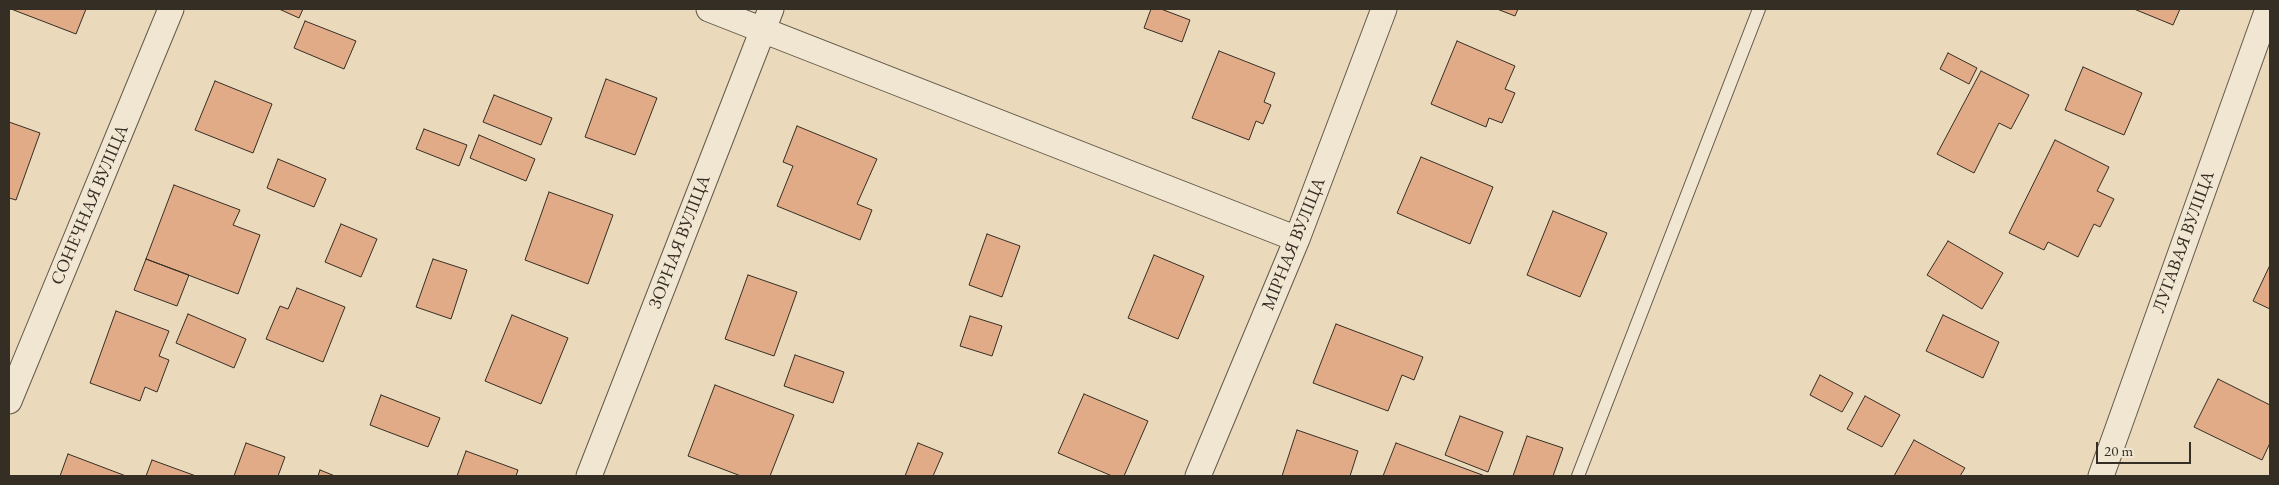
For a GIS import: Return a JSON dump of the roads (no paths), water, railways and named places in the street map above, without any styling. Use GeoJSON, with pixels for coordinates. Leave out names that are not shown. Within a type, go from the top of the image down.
{"type":"FeatureCollection","features":[{"type":"Feature","properties":{"kind":"street","name":"СОНЕЧНАЯ ВУЛІЦА"},"geometry":{"type":"LineString","coordinates":[[9,400],[171,9]]}},
{"type":"Feature","properties":{"kind":"street"},"geometry":{"type":"LineString","coordinates":[[709,9],[767,19],[1298,238]]}},
{"type":"Feature","properties":{"kind":"street","name":"МІРНАЯ ВУЛІЦА"},"geometry":{"type":"LineString","coordinates":[[1198,476],[1298,238],[1384,9]]}},
{"type":"Feature","properties":{"kind":"street","name":"ЛУГАВАЯ ВУЛІЦА"},"geometry":{"type":"LineString","coordinates":[[2101,476],[2268,9]]}},
{"type":"Feature","properties":{"kind":"street","name":"ЗОРНАЯ ВУЛІЦА"},"geometry":{"type":"LineString","coordinates":[[589,476],[767,19]]}},
{"type":"Feature","properties":{"kind":"lane"},"geometry":{"type":"LineString","coordinates":[[1578,476],[1759,9]]}}]}
